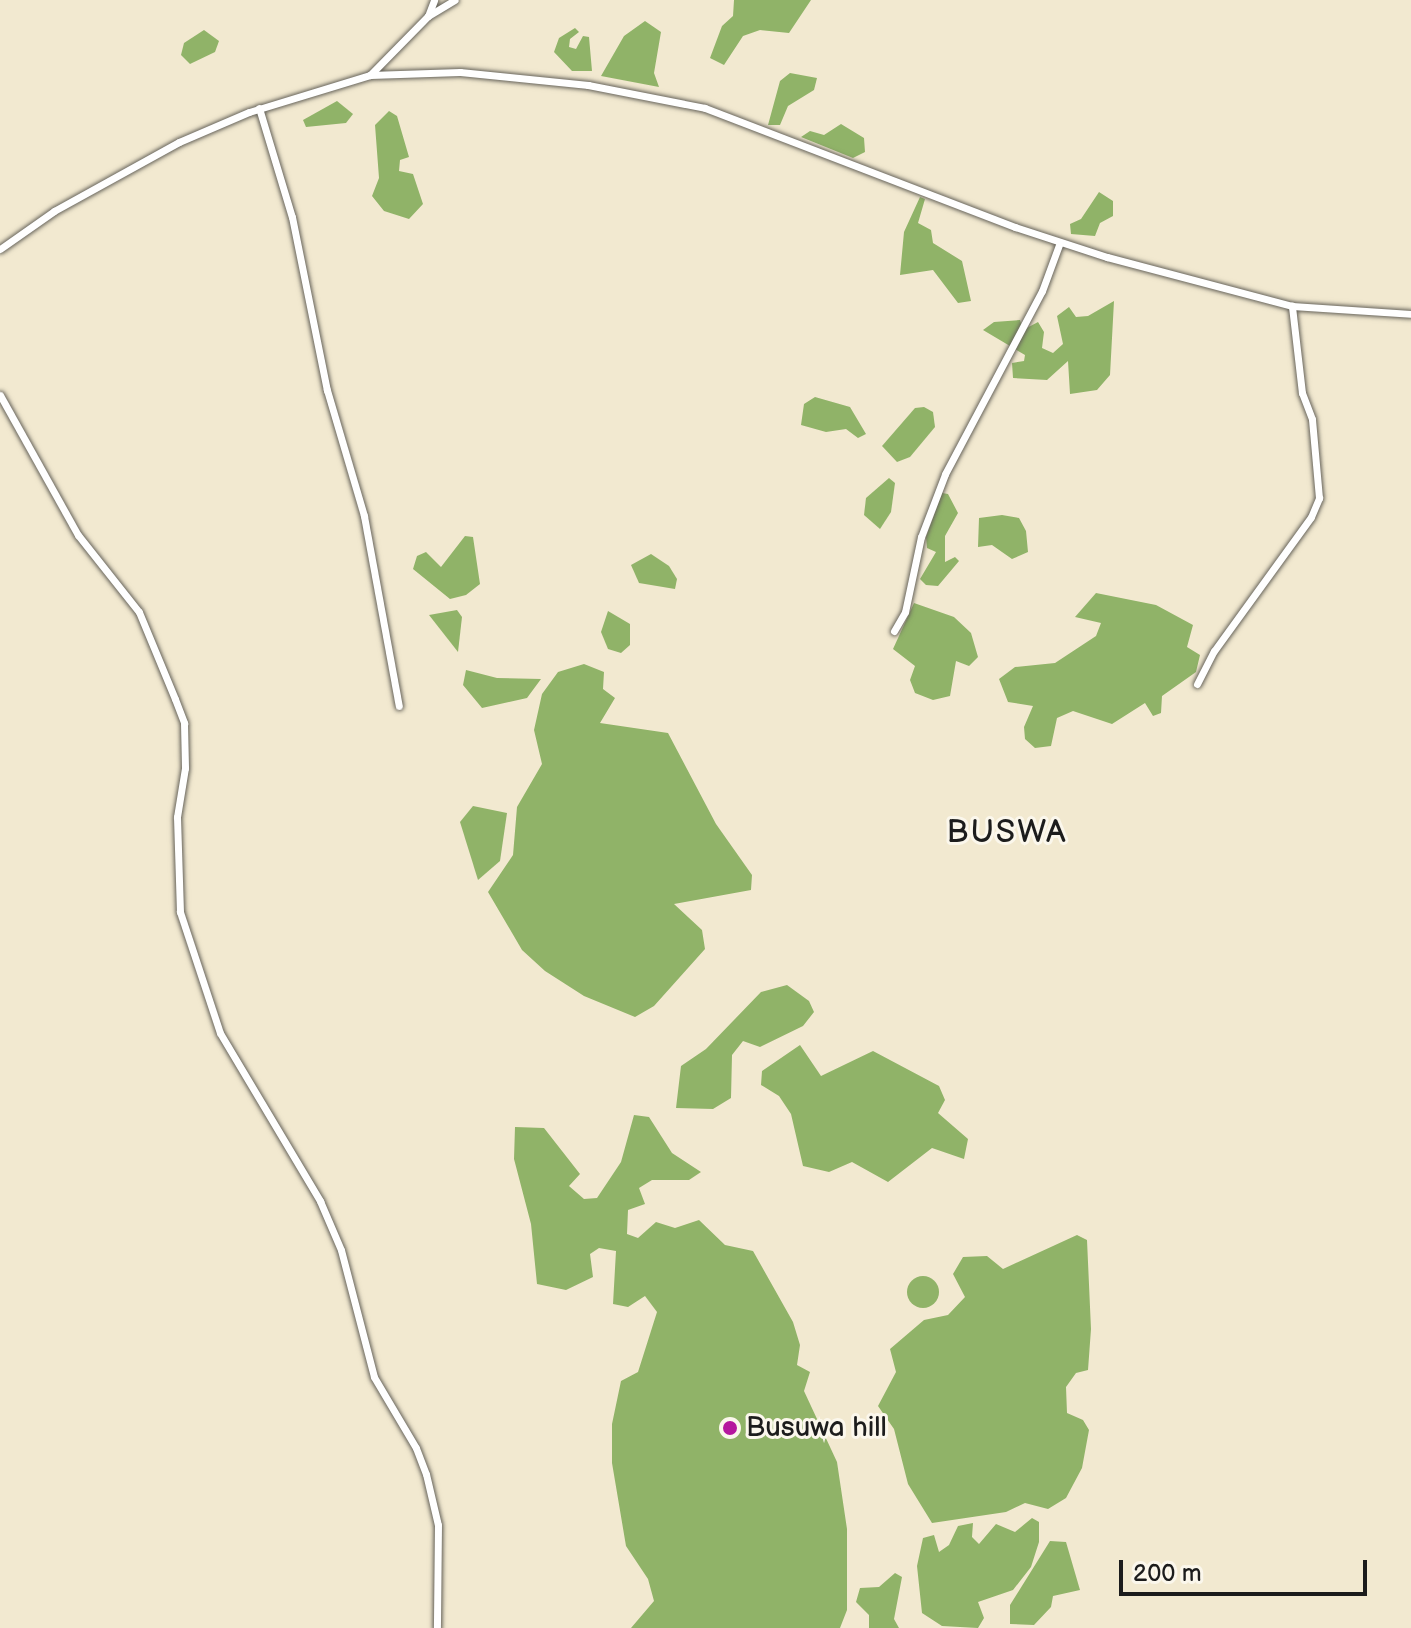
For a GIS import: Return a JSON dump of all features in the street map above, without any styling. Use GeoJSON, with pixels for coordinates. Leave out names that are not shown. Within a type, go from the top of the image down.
{"type":"FeatureCollection","features":[{"type":"Feature","properties":{"kind":"street"},"geometry":{"type":"LineString","coordinates":[[428,16],[434,0]]}},
{"type":"Feature","properties":{"kind":"street"},"geometry":{"type":"LineString","coordinates":[[370,75],[428,16],[455,0]]}},
{"type":"Feature","properties":{"kind":"street"},"geometry":{"type":"LineString","coordinates":[[0,249],[54,211],[179,142],[259,108],[370,75],[421,71],[527,77],[705,108],[1060,242],[1292,306],[1411,314]]}},
{"type":"Feature","properties":{"kind":"street"},"geometry":{"type":"LineString","coordinates":[[259,108],[292,217],[327,390],[364,516],[399,706]]}},
{"type":"Feature","properties":{"kind":"street"},"geometry":{"type":"LineString","coordinates":[[894,631],[905,612],[921,537],[945,474],[1042,291],[1060,242]]}},
{"type":"Feature","properties":{"kind":"street"},"geometry":{"type":"LineString","coordinates":[[1197,684],[1214,651],[1311,517],[1319,498],[1312,419],[1302,393],[1292,306]]}},
{"type":"Feature","properties":{"kind":"street"},"geometry":{"type":"LineString","coordinates":[[0,395],[78,535],[139,612],[184,723],[185,768],[177,817],[180,912],[220,1033],[320,1201],[341,1250],[374,1377],[421,1461],[438,1525],[437,1628]]}},
{"type":"Feature","properties":{"kind":"green space"},"geometry":{"type":"Polygon","coordinates":[[[734,0],[811,0],[789,33],[760,30],[743,36],[724,65],[710,58],[722,26],[733,16],[734,0]]]}},
{"type":"Feature","properties":{"kind":"green space"},"geometry":{"type":"Polygon","coordinates":[[[645,21],[661,32],[654,73],[659,87],[601,76],[624,36],[645,21]]]}},
{"type":"Feature","properties":{"kind":"green space"},"geometry":{"type":"Polygon","coordinates":[[[575,28],[579,32],[570,39],[569,47],[576,49],[583,36],[589,37],[592,71],[572,71],[554,52],[559,38],[575,28]]]}},
{"type":"Feature","properties":{"kind":"green space"},"geometry":{"type":"Polygon","coordinates":[[[204,30],[219,41],[215,52],[190,64],[181,55],[184,43],[204,30]]]}},
{"type":"Feature","properties":{"kind":"green space"},"geometry":{"type":"Polygon","coordinates":[[[790,73],[817,78],[814,90],[788,106],[780,125],[768,125],[780,81],[790,73]]]}},
{"type":"Feature","properties":{"kind":"green space"},"geometry":{"type":"Polygon","coordinates":[[[337,101],[353,114],[346,123],[306,127],[303,120],[337,101]]]}},
{"type":"Feature","properties":{"kind":"green space"},"geometry":{"type":"Polygon","coordinates":[[[389,111],[397,116],[409,157],[400,160],[399,171],[413,174],[423,204],[409,219],[384,211],[372,196],[379,178],[375,125],[389,111]]]}},
{"type":"Feature","properties":{"kind":"green space"},"geometry":{"type":"Polygon","coordinates":[[[841,124],[864,138],[865,152],[853,158],[801,137],[810,131],[824,135],[841,124]]]}},
{"type":"Feature","properties":{"kind":"green space"},"geometry":{"type":"Polygon","coordinates":[[[1099,192],[1113,201],[1113,216],[1100,223],[1095,236],[1071,234],[1070,224],[1081,219],[1099,192]]]}},
{"type":"Feature","properties":{"kind":"green space"},"geometry":{"type":"Polygon","coordinates":[[[920,197],[925,199],[918,223],[931,230],[933,243],[962,261],[971,301],[958,303],[933,270],[900,275],[904,232],[920,197]]]}},
{"type":"Feature","properties":{"kind":"green space"},"geometry":{"type":"Polygon","coordinates":[[[1114,301],[1110,375],[1097,390],[1070,394],[1068,361],[1047,380],[1013,378],[1012,363],[1024,361],[1025,355],[983,330],[994,322],[1020,320],[1023,330],[1038,322],[1044,332],[1042,348],[1053,353],[1063,344],[1057,316],[1069,307],[1076,317],[1088,316],[1114,301]]]}},
{"type":"Feature","properties":{"kind":"green space"},"geometry":{"type":"Polygon","coordinates":[[[815,397],[850,407],[866,434],[858,438],[846,429],[826,432],[801,425],[804,404],[815,397]]]}},
{"type":"Feature","properties":{"kind":"green space"},"geometry":{"type":"Polygon","coordinates":[[[924,407],[933,412],[935,427],[910,457],[897,462],[882,446],[915,408],[924,407]]]}},
{"type":"Feature","properties":{"kind":"green space"},"geometry":{"type":"Polygon","coordinates":[[[889,478],[895,483],[891,512],[880,529],[864,515],[866,498],[889,478]]]}},
{"type":"Feature","properties":{"kind":"green space"},"geometry":{"type":"Polygon","coordinates":[[[942,493],[948,494],[958,513],[945,536],[945,562],[955,557],[959,561],[938,586],[926,585],[920,579],[936,552],[927,548],[926,537],[942,493]]]}},
{"type":"Feature","properties":{"kind":"green space"},"geometry":{"type":"Polygon","coordinates":[[[1002,515],[1019,518],[1026,531],[1028,552],[1012,559],[992,545],[978,547],[979,518],[1002,515]]]}},
{"type":"Feature","properties":{"kind":"green space"},"geometry":{"type":"Polygon","coordinates":[[[465,536],[473,537],[480,584],[466,595],[450,599],[413,569],[417,556],[426,552],[441,567],[465,536]]]}},
{"type":"Feature","properties":{"kind":"green space"},"geometry":{"type":"Polygon","coordinates":[[[651,554],[669,566],[677,579],[675,589],[639,583],[631,565],[651,554]]]}},
{"type":"Feature","properties":{"kind":"green space"},"geometry":{"type":"Polygon","coordinates":[[[1096,593],[1156,605],[1193,625],[1187,647],[1200,655],[1196,672],[1162,696],[1161,713],[1153,716],[1145,703],[1112,724],[1073,711],[1057,718],[1051,746],[1035,748],[1025,739],[1024,727],[1033,706],[1008,702],[999,679],[1015,667],[1055,663],[1096,636],[1101,623],[1075,617],[1096,593]]]}},
{"type":"Feature","properties":{"kind":"green space"},"geometry":{"type":"Polygon","coordinates":[[[914,603],[954,617],[971,633],[978,657],[969,666],[956,661],[950,696],[933,700],[915,693],[910,680],[915,666],[893,649],[914,603]]]}},
{"type":"Feature","properties":{"kind":"green space"},"geometry":{"type":"Polygon","coordinates":[[[457,610],[462,617],[458,652],[429,615],[457,610]]]}},
{"type":"Feature","properties":{"kind":"green space"},"geometry":{"type":"Polygon","coordinates":[[[608,611],[630,624],[630,645],[621,653],[608,649],[601,632],[608,611]]]}},
{"type":"Feature","properties":{"kind":"green space"},"geometry":{"type":"Polygon","coordinates":[[[584,664],[604,672],[603,689],[615,698],[600,723],[668,733],[716,824],[752,875],[751,890],[674,904],[702,930],[705,949],[654,1006],[635,1017],[584,996],[545,971],[522,950],[488,892],[513,855],[517,807],[542,764],[534,730],[542,694],[558,672],[584,664]]]}},
{"type":"Feature","properties":{"kind":"green space"},"geometry":{"type":"Polygon","coordinates":[[[466,670],[497,678],[541,679],[527,698],[482,708],[463,685],[466,670]]]}},
{"type":"Feature","properties":{"kind":"green space"},"geometry":{"type":"Polygon","coordinates":[[[473,806],[507,813],[500,861],[478,880],[460,822],[473,806]]]}},
{"type":"Feature","properties":{"kind":"green space"},"geometry":{"type":"Polygon","coordinates":[[[787,985],[809,1001],[814,1012],[803,1026],[760,1047],[743,1041],[732,1055],[731,1098],[713,1109],[676,1108],[681,1066],[706,1049],[761,992],[787,985]]]}},
{"type":"Feature","properties":{"kind":"green space"},"geometry":{"type":"Polygon","coordinates":[[[800,1045],[821,1076],[873,1051],[939,1086],[945,1100],[938,1113],[968,1139],[964,1159],[932,1148],[888,1182],[852,1162],[829,1172],[803,1166],[791,1114],[779,1096],[761,1085],[762,1071],[800,1045]]]}},
{"type":"Feature","properties":{"kind":"green space"},"geometry":{"type":"Polygon","coordinates":[[[634,1115],[649,1117],[672,1153],[701,1172],[689,1180],[652,1180],[639,1188],[645,1204],[628,1210],[627,1234],[638,1238],[656,1222],[675,1228],[699,1220],[725,1245],[753,1251],[793,1322],[800,1345],[797,1365],[810,1372],[804,1391],[837,1462],[847,1529],[847,1610],[840,1628],[631,1628],[654,1601],[648,1579],[626,1546],[612,1463],[612,1424],[621,1381],[638,1372],[657,1312],[645,1296],[628,1307],[613,1304],[616,1251],[599,1248],[590,1254],[593,1277],[566,1290],[537,1284],[531,1224],[514,1159],[515,1127],[544,1128],[580,1174],[569,1186],[584,1199],[597,1198],[621,1162],[634,1115]]]}},
{"type":"Feature","properties":{"kind":"green space"},"geometry":{"type":"Polygon","coordinates":[[[1077,1235],[1087,1240],[1091,1329],[1088,1370],[1076,1373],[1066,1387],[1067,1413],[1083,1420],[1089,1430],[1082,1468],[1066,1498],[1048,1509],[1025,1503],[1006,1512],[932,1523],[908,1484],[894,1429],[878,1406],[896,1372],[890,1349],[924,1320],[948,1315],[965,1297],[953,1274],[963,1257],[987,1256],[1003,1269],[1077,1235]]]}},
{"type":"Feature","properties":{"kind":"green space"},"geometry":{"type":"Polygon","coordinates":[[[923,1276],[934,1281],[939,1292],[934,1303],[923,1308],[912,1303],[907,1292],[912,1281],[923,1276]]]}},
{"type":"Feature","properties":{"kind":"green space"},"geometry":{"type":"Polygon","coordinates":[[[1032,1518],[1039,1522],[1039,1542],[1031,1567],[1013,1590],[978,1602],[984,1618],[978,1628],[942,1626],[922,1613],[917,1566],[923,1538],[934,1535],[939,1552],[949,1545],[958,1526],[973,1523],[972,1537],[979,1544],[996,1524],[1015,1532],[1032,1518]]]}},
{"type":"Feature","properties":{"kind":"green space"},"geometry":{"type":"Polygon","coordinates":[[[1050,1541],[1066,1542],[1080,1590],[1053,1596],[1051,1607],[1034,1625],[1010,1624],[1010,1605],[1050,1541]]]}},
{"type":"Feature","properties":{"kind":"green space"},"geometry":{"type":"Polygon","coordinates":[[[895,1573],[902,1577],[894,1619],[899,1628],[869,1628],[869,1615],[856,1602],[860,1588],[879,1587],[895,1573]]]}},
{"type":"Feature","properties":{"kind":"place","name":"Busuwa hill"},"geometry":{"type":"Point","coordinates":[730,1428]}},
{"type":"Feature","properties":{"kind":"district","name":"BUSWA"},"geometry":{"type":"Point","coordinates":[1007,833]}}]}
